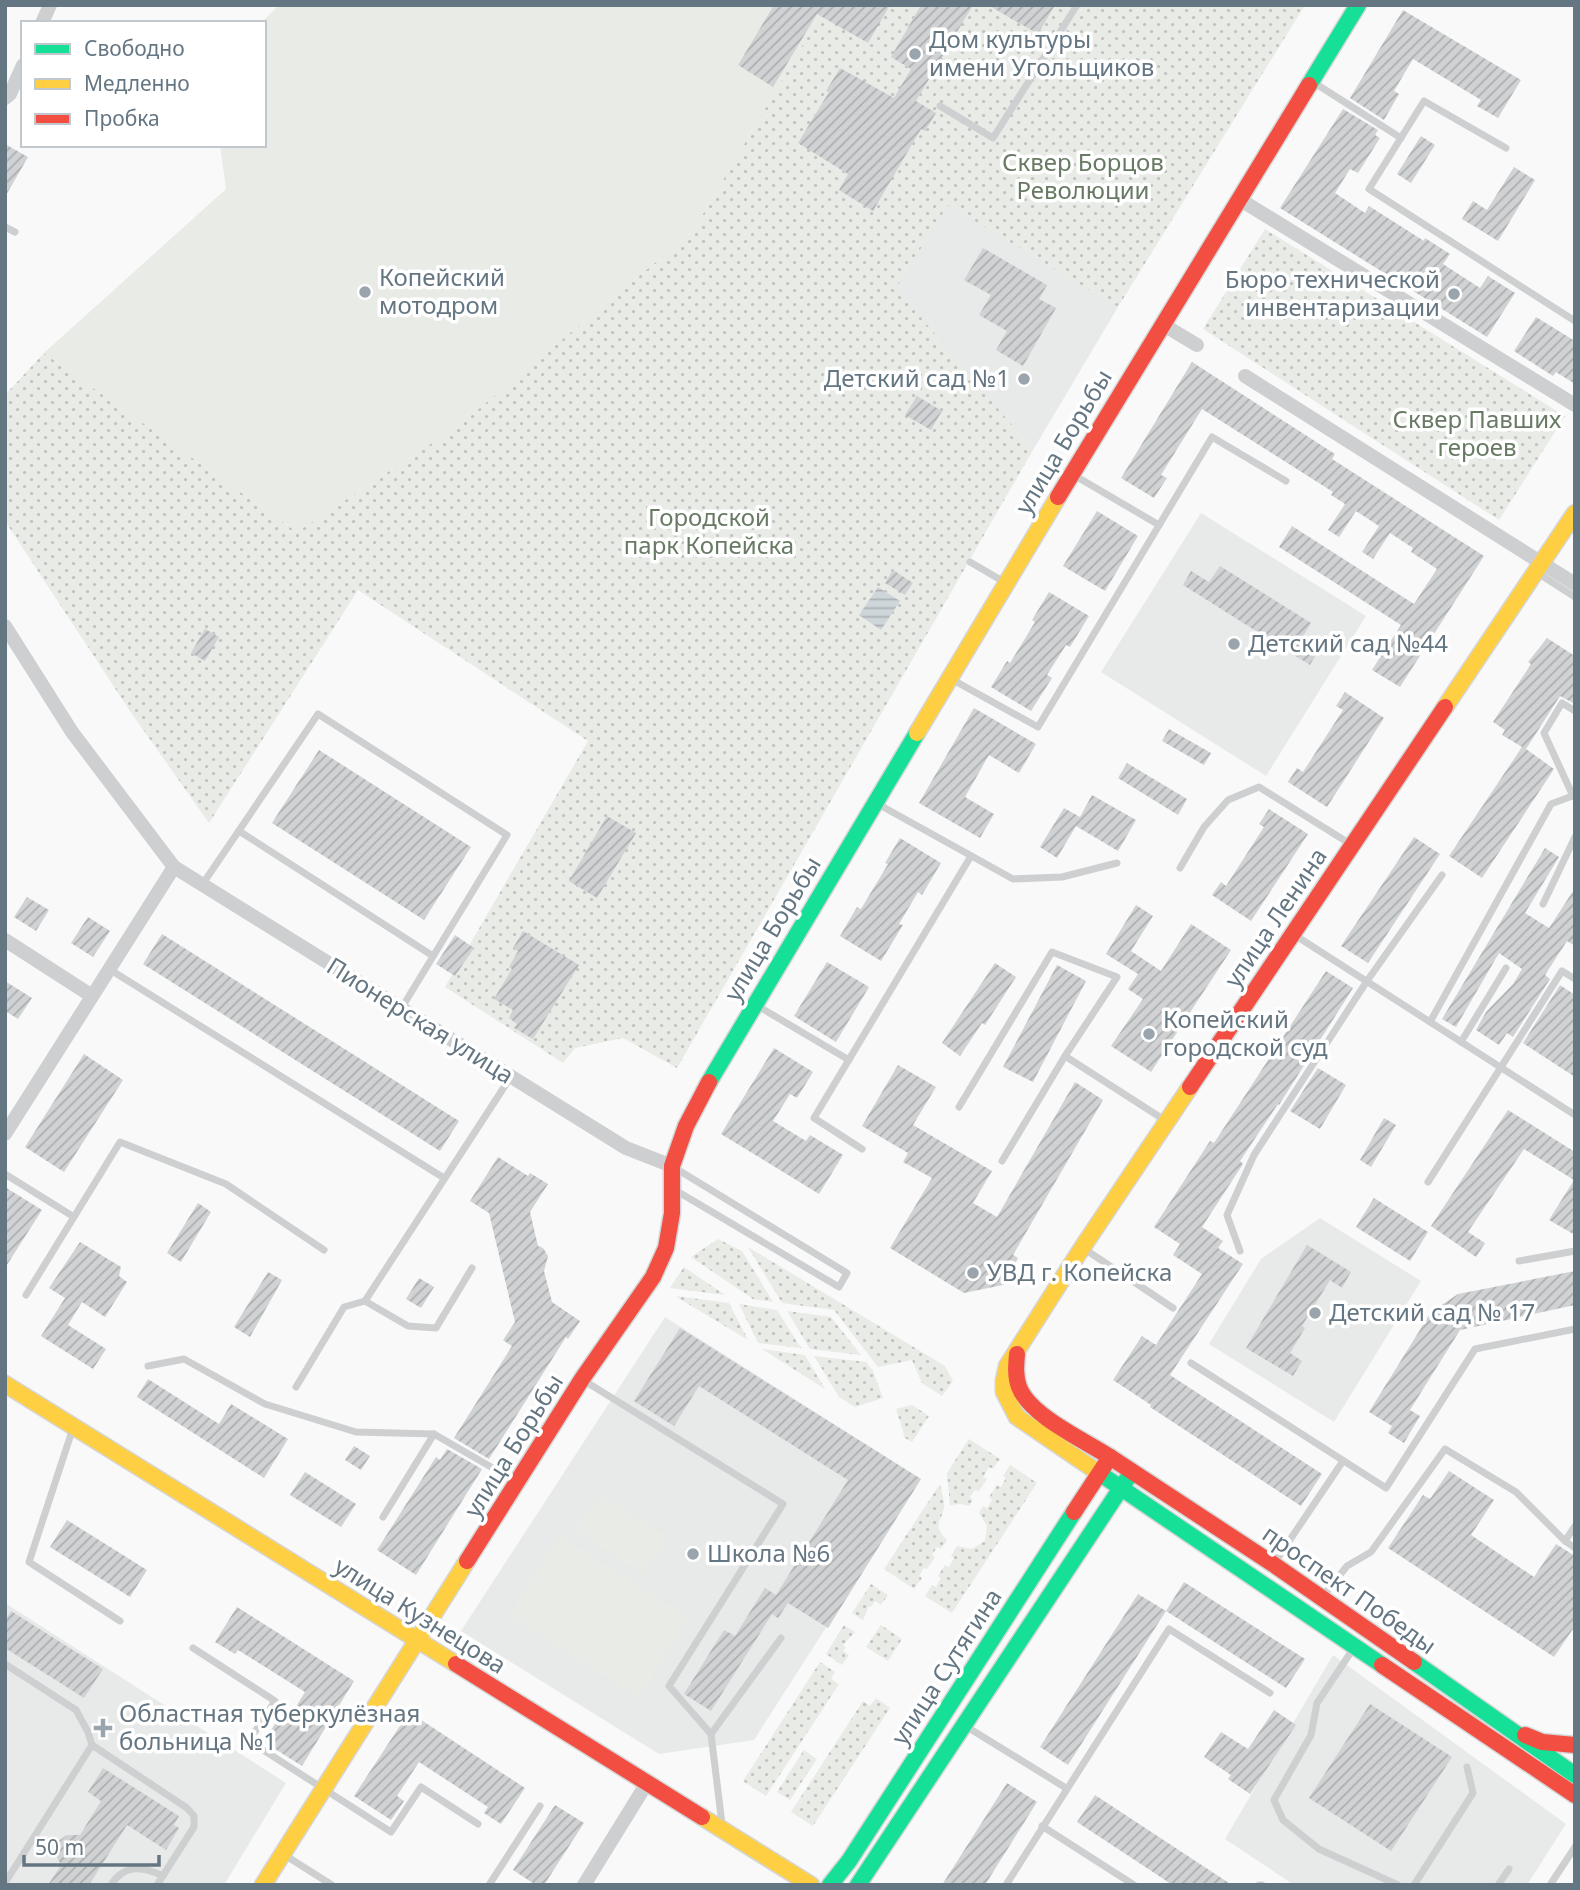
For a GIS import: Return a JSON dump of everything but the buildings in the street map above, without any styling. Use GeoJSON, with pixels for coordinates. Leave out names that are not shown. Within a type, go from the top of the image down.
{"type":"FeatureCollection","features":[{"type":"Feature","properties":{"kind":"street"},"geometry":{"type":"LineString","coordinates":[[43,21],[50,5]]}},
{"type":"Feature","properties":{"kind":"street","name":"улица Борьбы"},"geometry":{"type":"LineString","coordinates":[[262,1885],[582,1379],[653,1277],[666,1248],[671,1213],[672,1166],[691,1115],[754,1004],[1006,583],[1359,5]]}},
{"type":"Feature","properties":{"kind":"street"},"geometry":{"type":"LineString","coordinates":[[5,98],[10,94],[21,69]]}},
{"type":"Feature","properties":{"kind":"street"},"geometry":{"type":"LineString","coordinates":[[1239,199],[1575,405]]}},
{"type":"Feature","properties":{"kind":"street"},"geometry":{"type":"LineString","coordinates":[[1162,324],[1197,345]]}},
{"type":"Feature","properties":{"kind":"street"},"geometry":{"type":"LineString","coordinates":[[1245,376],[1539,567],[1575,584]]}},
{"type":"Feature","properties":{"kind":"street","name":"улица Ленина"},"geometry":{"type":"LineString","coordinates":[[1018,1349],[1166,1121],[1575,513]]}},
{"type":"Feature","properties":{"kind":"street"},"geometry":{"type":"LineString","coordinates":[[5,626],[72,732],[174,867],[5,1134]]}},
{"type":"Feature","properties":{"kind":"street","name":"Пионерская улица"},"geometry":{"type":"LineString","coordinates":[[174,867],[626,1148],[672,1166]]}},
{"type":"Feature","properties":{"kind":"street"},"geometry":{"type":"LineString","coordinates":[[5,940],[92,996]]}},
{"type":"Feature","properties":{"kind":"street","name":"проспект Победы"},"geometry":{"type":"LineString","coordinates":[[1018,1349],[1015,1367],[1024,1396],[1040,1411],[1273,1564],[1575,1775]]}},
{"type":"Feature","properties":{"kind":"street","name":"проспект Победы"},"geometry":{"type":"LineString","coordinates":[[1018,1349],[1002,1380],[1008,1405],[1017,1417],[1575,1795]]}},
{"type":"Feature","properties":{"kind":"street","name":"улица Кузнецова"},"geometry":{"type":"LineString","coordinates":[[5,1384],[811,1885]]}},
{"type":"Feature","properties":{"kind":"street"},"geometry":{"type":"LineString","coordinates":[[1099,1473],[1110,1457]]}},
{"type":"Feature","properties":{"kind":"street","name":"улица Сутягина"},"geometry":{"type":"LineString","coordinates":[[859,1885],[1132,1471]]}},
{"type":"Feature","properties":{"kind":"street","name":"улица Сутягина"},"geometry":{"type":"LineString","coordinates":[[830,1885],[849,1861],[1099,1473]]}},
{"type":"Feature","properties":{"kind":"street"},"geometry":{"type":"LineString","coordinates":[[1510,1729],[1542,1742],[1575,1745]]}},
{"type":"Feature","properties":{"kind":"street"},"geometry":{"type":"LineString","coordinates":[[584,1885],[647,1783]]}},
{"type":"Feature","properties":{"kind":"lane"},"geometry":{"type":"LineString","coordinates":[[940,106],[993,138],[1077,5]]}},
{"type":"Feature","properties":{"kind":"lane"},"geometry":{"type":"LineString","coordinates":[[1311,81],[1401,138]]}},
{"type":"Feature","properties":{"kind":"lane"},"geometry":{"type":"LineString","coordinates":[[1506,148],[1424,101],[1369,189],[1575,321]]}},
{"type":"Feature","properties":{"kind":"lane"},"geometry":{"type":"LineString","coordinates":[[5,226],[15,232]]}},
{"type":"Feature","properties":{"kind":"lane"},"geometry":{"type":"LineString","coordinates":[[949,678],[1038,727],[1212,437],[1286,481]]}},
{"type":"Feature","properties":{"kind":"lane"},"geometry":{"type":"LineString","coordinates":[[1072,474],[1159,525]]}},
{"type":"Feature","properties":{"kind":"lane"},"geometry":{"type":"LineString","coordinates":[[970,562],[1006,583]]}},
{"type":"Feature","properties":{"kind":"lane"},"geometry":{"type":"LineString","coordinates":[[1539,567],[1575,597]]}},
{"type":"Feature","properties":{"kind":"lane"},"geometry":{"type":"LineString","coordinates":[[1430,1022],[1550,804],[1574,796],[1544,733],[1562,703],[1575,710]]}},
{"type":"Feature","properties":{"kind":"lane"},"geometry":{"type":"LineString","coordinates":[[202,885],[318,714],[507,835],[400,1009]]}},
{"type":"Feature","properties":{"kind":"lane"},"geometry":{"type":"LineString","coordinates":[[1180,868],[1204,827],[1228,800],[1259,787],[1352,845]]}},
{"type":"Feature","properties":{"kind":"lane"},"geometry":{"type":"LineString","coordinates":[[875,803],[1013,879],[1062,877],[1117,863]]}},
{"type":"Feature","properties":{"kind":"lane"},"geometry":{"type":"LineString","coordinates":[[239,831],[433,956]]}},
{"type":"Feature","properties":{"kind":"lane"},"geometry":{"type":"LineString","coordinates":[[1543,904],[1575,837]]}},
{"type":"Feature","properties":{"kind":"lane"},"geometry":{"type":"LineString","coordinates":[[862,1149],[814,1118],[971,856]]}},
{"type":"Feature","properties":{"kind":"lane"},"geometry":{"type":"LineString","coordinates":[[1240,1251],[1227,1216],[1254,1155],[1367,981],[1442,875]]}},
{"type":"Feature","properties":{"kind":"lane"},"geometry":{"type":"LineString","coordinates":[[1293,934],[1575,1115]]}},
{"type":"Feature","properties":{"kind":"lane"},"geometry":{"type":"LineString","coordinates":[[959,1107],[1052,952],[1117,977],[1065,1056],[1002,1161]]}},
{"type":"Feature","properties":{"kind":"lane"},"geometry":{"type":"LineString","coordinates":[[1461,1042],[1506,968]]}},
{"type":"Feature","properties":{"kind":"lane"},"geometry":{"type":"LineString","coordinates":[[108,969],[444,1178]]}},
{"type":"Feature","properties":{"kind":"lane"},"geometry":{"type":"LineString","coordinates":[[1428,1182],[1562,971],[1575,979]]}},
{"type":"Feature","properties":{"kind":"lane"},"geometry":{"type":"LineString","coordinates":[[754,1004],[849,1060]]}},
{"type":"Feature","properties":{"kind":"lane"},"geometry":{"type":"LineString","coordinates":[[1065,1056],[1166,1121]]}},
{"type":"Feature","properties":{"kind":"lane"},"geometry":{"type":"LineString","coordinates":[[296,1387],[344,1307],[365,1301],[510,1078]]}},
{"type":"Feature","properties":{"kind":"lane"},"geometry":{"type":"LineString","coordinates":[[26,1295],[120,1142],[226,1184],[324,1250]]}},
{"type":"Feature","properties":{"kind":"lane"},"geometry":{"type":"LineString","coordinates":[[672,1166],[847,1273],[839,1287],[672,1187]]}},
{"type":"Feature","properties":{"kind":"lane"},"geometry":{"type":"LineString","coordinates":[[5,1174],[74,1217]]}},
{"type":"Feature","properties":{"kind":"lane"},"geometry":{"type":"LineString","coordinates":[[1082,1248],[1173,1308]]}},
{"type":"Feature","properties":{"kind":"lane"},"geometry":{"type":"LineString","coordinates":[[1520,1261],[1575,1251]]}},
{"type":"Feature","properties":{"kind":"lane"},"geometry":{"type":"LineString","coordinates":[[365,1301],[408,1326],[436,1328],[472,1268]]}},
{"type":"Feature","properties":{"kind":"lane"},"geometry":{"type":"LineString","coordinates":[[1191,1363],[1386,1488],[1475,1349],[1575,1329]]}},
{"type":"Feature","properties":{"kind":"lane"},"geometry":{"type":"LineString","coordinates":[[148,1366],[184,1359],[265,1404],[356,1432],[434,1434],[517,1483]]}},
{"type":"Feature","properties":{"kind":"lane"},"geometry":{"type":"LineString","coordinates":[[582,1379],[783,1504],[669,1686],[711,1734],[722,1830]]}},
{"type":"Feature","properties":{"kind":"lane"},"geometry":{"type":"LineString","coordinates":[[73,1427],[29,1562],[120,1621]]}},
{"type":"Feature","properties":{"kind":"lane"},"geometry":{"type":"LineString","coordinates":[[383,1517],[434,1434]]}},
{"type":"Feature","properties":{"kind":"lane"},"geometry":{"type":"LineString","coordinates":[[1321,1598],[1347,1566],[1371,1552],[1445,1449],[1516,1492],[1575,1548]]}},
{"type":"Feature","properties":{"kind":"lane"},"geometry":{"type":"LineString","coordinates":[[1273,1564],[1343,1461]]}},
{"type":"Feature","properties":{"kind":"lane"},"geometry":{"type":"LineString","coordinates":[[1565,1541],[1575,1526]]}},
{"type":"Feature","properties":{"kind":"lane"},"geometry":{"type":"LineString","coordinates":[[1006,1885],[1169,1629],[1270,1693]]}},
{"type":"Feature","properties":{"kind":"lane"},"geometry":{"type":"LineString","coordinates":[[711,1734],[781,1638]]}},
{"type":"Feature","properties":{"kind":"lane"},"geometry":{"type":"LineString","coordinates":[[1355,1646],[1317,1703],[1311,1735],[1274,1800],[1283,1820],[1319,1849],[1398,1885]]}},
{"type":"Feature","properties":{"kind":"lane"},"geometry":{"type":"LineString","coordinates":[[193,1648],[275,1701],[249,1741],[391,1832],[421,1787],[478,1824]]}},
{"type":"Feature","properties":{"kind":"lane"},"geometry":{"type":"LineString","coordinates":[[5,1664],[76,1710],[92,1745],[187,1808],[194,1816],[194,1827],[157,1885]]}},
{"type":"Feature","properties":{"kind":"lane"},"geometry":{"type":"LineString","coordinates":[[964,1725],[1066,1788]]}},
{"type":"Feature","properties":{"kind":"lane"},"geometry":{"type":"LineString","coordinates":[[5,1883],[92,1745]]}},
{"type":"Feature","properties":{"kind":"lane"},"geometry":{"type":"LineString","coordinates":[[1414,1885],[1473,1793],[1467,1767]]}},
{"type":"Feature","properties":{"kind":"lane"},"geometry":{"type":"LineString","coordinates":[[489,1885],[540,1806]]}},
{"type":"Feature","properties":{"kind":"lane"},"geometry":{"type":"LineString","coordinates":[[1042,1826],[1135,1885]]}},
{"type":"Feature","properties":{"kind":"lane"},"geometry":{"type":"LineString","coordinates":[[1550,1885],[1575,1847]]}},
{"type":"Feature","properties":{"kind":"lane"},"geometry":{"type":"LineString","coordinates":[[282,1854],[332,1885]]}},
{"type":"Feature","properties":{"kind":"lane"},"geometry":{"type":"LineString","coordinates":[[111,1885],[122,1871],[131,1868],[142,1868],[163,1876]]}},
{"type":"Feature","properties":{"kind":"lane"},"geometry":{"type":"LineString","coordinates":[[1498,1885],[1508,1869]]}},
{"type":"Feature","properties":{"kind":"lane"},"geometry":{"type":"LineString","coordinates":[[314,1885],[319,1877]]}},
{"type":"Feature","properties":{"kind":"shaded area","name":"Детский сад №1"},"geometry":{"type":"Polygon","coordinates":[[[948,204],[1118,307],[1033,450],[895,288],[948,204]]]}},
{"type":"Feature","properties":{"kind":"shaded area","name":"Детский сад №44"},"geometry":{"type":"Polygon","coordinates":[[[1201,513],[1366,616],[1266,776],[1101,672],[1201,513]]]}},
{"type":"Feature","properties":{"kind":"shaded area"},"geometry":{"type":"Polygon","coordinates":[[[878,587],[900,601],[881,630],[859,615],[878,587]]]}},
{"type":"Feature","properties":{"kind":"shaded area","name":"Детский сад № 17"},"geometry":{"type":"Polygon","coordinates":[[[1320,1218],[1421,1281],[1334,1422],[1209,1344],[1261,1259],[1320,1218]]]}},
{"type":"Feature","properties":{"kind":"shaded area","name":"Школа №6"},"geometry":{"type":"Polygon","coordinates":[[[665,1317],[921,1479],[754,1740],[659,1754],[461,1631],[665,1317]]]}},
{"type":"Feature","properties":{"kind":"shaded area","name":"Областная туберкулёзная больница №1"},"geometry":{"type":"Polygon","coordinates":[[[5,1603],[286,1783],[224,1885],[5,1885],[5,1603]]]}},
{"type":"Feature","properties":{"kind":"shaded area"},"geometry":{"type":"Polygon","coordinates":[[[1333,1655],[1566,1824],[1527,1885],[1294,1885],[1225,1839],[1333,1655]]]}},
{"type":"Feature","properties":{"kind":"green space","name":"Копейский мотодром"},"geometry":{"type":"Polygon","coordinates":[[[279,5],[826,5],[693,231],[459,425],[297,532],[44,353],[226,189],[220,147],[266,147],[266,21],[263,21],[279,5]]]}},
{"type":"Feature","properties":{"kind":"green space","name":"Городской парк Копейска"},"geometry":{"type":"Polygon","coordinates":[[[826,5],[1305,5],[1118,307],[948,205],[896,288],[1033,450],[677,1068],[623,1038],[575,1048],[563,1063],[445,987],[588,741],[358,590],[209,823],[132,714],[5,521],[5,395],[44,353],[297,532],[459,425],[693,231],[826,5]]]}},
{"type":"Feature","properties":{"kind":"green space","name":"Сквер Павших героев"},"geometry":{"type":"Polygon","coordinates":[[[1265,229],[1565,416],[1499,520],[1203,329],[1265,229]]]}},
{"type":"Feature","properties":{"kind":"green space"},"geometry":{"type":"Polygon","coordinates":[[[718,1239],[742,1251],[773,1302],[753,1299],[691,1257],[718,1239]]]}},
{"type":"Feature","properties":{"kind":"green space"},"geometry":{"type":"Polygon","coordinates":[[[748,1247],[945,1366],[953,1381],[942,1396],[922,1383],[912,1360],[878,1367],[834,1310],[782,1303],[748,1247]]]}},
{"type":"Feature","properties":{"kind":"green space"},"geometry":{"type":"Polygon","coordinates":[[[684,1267],[725,1295],[670,1288],[684,1267]]]}},
{"type":"Feature","properties":{"kind":"green space"},"geometry":{"type":"Polygon","coordinates":[[[675,1296],[729,1303],[748,1340],[675,1296]]]}},
{"type":"Feature","properties":{"kind":"green space"},"geometry":{"type":"Polygon","coordinates":[[[739,1304],[777,1310],[801,1348],[758,1343],[739,1304]]]}},
{"type":"Feature","properties":{"kind":"green space"},"geometry":{"type":"Polygon","coordinates":[[[787,1311],[831,1317],[861,1355],[810,1349],[787,1311]]]}},
{"type":"Feature","properties":{"kind":"green space"},"geometry":{"type":"Polygon","coordinates":[[[762,1349],[805,1355],[825,1389],[762,1349]]]}},
{"type":"Feature","properties":{"kind":"green space"},"geometry":{"type":"Polygon","coordinates":[[[814,1356],[866,1362],[873,1371],[883,1398],[855,1407],[839,1397],[814,1356]]]}},
{"type":"Feature","properties":{"kind":"green space"},"geometry":{"type":"Polygon","coordinates":[[[912,1405],[929,1416],[912,1442],[905,1438],[896,1409],[912,1405]]]}},
{"type":"Feature","properties":{"kind":"green space"},"geometry":{"type":"Polygon","coordinates":[[[969,1439],[1000,1459],[993,1469],[989,1467],[983,1477],[987,1479],[979,1491],[975,1490],[970,1497],[973,1500],[969,1506],[950,1505],[947,1473],[969,1439]]]}},
{"type":"Feature","properties":{"kind":"green space"},"geometry":{"type":"Polygon","coordinates":[[[1010,1465],[1037,1483],[952,1613],[925,1596],[932,1585],[936,1587],[941,1578],[938,1576],[945,1565],[949,1567],[957,1546],[972,1549],[985,1541],[987,1526],[979,1513],[983,1506],[987,1508],[992,1500],[989,1497],[997,1485],[1001,1487],[1006,1478],[1003,1476],[1010,1465]]]}},
{"type":"Feature","properties":{"kind":"green space"},"geometry":{"type":"Polygon","coordinates":[[[940,1484],[944,1505],[939,1527],[947,1540],[941,1549],[937,1547],[932,1555],[935,1557],[927,1569],[924,1568],[919,1576],[922,1578],[914,1589],[884,1569],[940,1484]]]}},
{"type":"Feature","properties":{"kind":"green space"},"geometry":{"type":"Polygon","coordinates":[[[600,1493],[668,1537],[644,1575],[575,1530],[600,1493]]]}},
{"type":"Feature","properties":{"kind":"green space"},"geometry":{"type":"Polygon","coordinates":[[[559,1535],[690,1618],[639,1698],[508,1616],[559,1535]]]}},
{"type":"Feature","properties":{"kind":"green space"},"geometry":{"type":"Polygon","coordinates":[[[871,1584],[888,1595],[881,1605],[875,1601],[869,1606],[863,1620],[852,1613],[871,1584]]]}},
{"type":"Feature","properties":{"kind":"green space"},"geometry":{"type":"Polygon","coordinates":[[[844,1625],[855,1632],[843,1645],[846,1647],[843,1651],[849,1655],[842,1665],[826,1654],[844,1625]]]}},
{"type":"Feature","properties":{"kind":"green space"},"geometry":{"type":"Polygon","coordinates":[[[881,1625],[902,1639],[888,1661],[866,1647],[881,1625]]]}},
{"type":"Feature","properties":{"kind":"green space"},"geometry":{"type":"Polygon","coordinates":[[[820,1662],[835,1672],[831,1679],[839,1684],[766,1796],[743,1781],[820,1662]]]}},
{"type":"Feature","properties":{"kind":"green space"},"geometry":{"type":"Polygon","coordinates":[[[876,1698],[890,1708],[813,1826],[791,1812],[863,1701],[870,1706],[876,1698]]]}},
{"type":"Feature","properties":{"kind":"green space"},"geometry":{"type":"Polygon","coordinates":[[[804,1750],[817,1759],[790,1800],[777,1792],[804,1750]]]}},
{"type":"Feature","properties":{"kind":"traffic: fast"},"geometry":{"type":"LineString","coordinates":[[1309,85],[1358,5]]}},
{"type":"Feature","properties":{"kind":"traffic: fast"},"geometry":{"type":"LineString","coordinates":[[709,1082],[917,733]]}},
{"type":"Feature","properties":{"kind":"traffic: fast"},"geometry":{"type":"LineString","coordinates":[[1099,1473],[1382,1665]]}},
{"type":"Feature","properties":{"kind":"traffic: fast"},"geometry":{"type":"LineString","coordinates":[[858,1885],[1129,1476]]}},
{"type":"Feature","properties":{"kind":"traffic: fast"},"geometry":{"type":"LineString","coordinates":[[830,1885],[849,1861],[1074,1512]]}},
{"type":"Feature","properties":{"kind":"traffic: fast"},"geometry":{"type":"LineString","coordinates":[[1414,1662],[1575,1775]]}},
{"type":"Feature","properties":{"kind":"traffic: slow"},"geometry":{"type":"LineString","coordinates":[[917,733],[1058,497]]}},
{"type":"Feature","properties":{"kind":"traffic: slow"},"geometry":{"type":"LineString","coordinates":[[1445,707],[1575,513]]}},
{"type":"Feature","properties":{"kind":"traffic: slow"},"geometry":{"type":"LineString","coordinates":[[1099,1473],[1017,1417],[1004,1392],[1007,1366],[1190,1087]]}},
{"type":"Feature","properties":{"kind":"traffic: slow"},"geometry":{"type":"LineString","coordinates":[[5,1384],[456,1664]]}},
{"type":"Feature","properties":{"kind":"traffic: slow"},"geometry":{"type":"LineString","coordinates":[[263,1885],[467,1561]]}},
{"type":"Feature","properties":{"kind":"traffic: slow"},"geometry":{"type":"LineString","coordinates":[[702,1817],[811,1885]]}},
{"type":"Feature","properties":{"kind":"traffic: jam"},"geometry":{"type":"LineString","coordinates":[[1058,497],[1309,85]]}},
{"type":"Feature","properties":{"kind":"traffic: jam"},"geometry":{"type":"LineString","coordinates":[[1190,1087],[1445,707]]}},
{"type":"Feature","properties":{"kind":"traffic: jam"},"geometry":{"type":"LineString","coordinates":[[467,1561],[582,1379],[653,1277],[666,1248],[672,1213],[672,1166],[686,1126],[709,1082]]}},
{"type":"Feature","properties":{"kind":"traffic: jam"},"geometry":{"type":"LineString","coordinates":[[1017,1354],[1019,1387],[1034,1408],[1110,1457]]}},
{"type":"Feature","properties":{"kind":"traffic: jam"},"geometry":{"type":"LineString","coordinates":[[1074,1512],[1110,1457],[1273,1564],[1414,1662]]}},
{"type":"Feature","properties":{"kind":"traffic: jam"},"geometry":{"type":"LineString","coordinates":[[456,1664],[702,1817]]}},
{"type":"Feature","properties":{"kind":"traffic: jam"},"geometry":{"type":"LineString","coordinates":[[1382,1665],[1575,1795]]}},
{"type":"Feature","properties":{"kind":"traffic: jam"},"geometry":{"type":"LineString","coordinates":[[1525,1735],[1542,1742],[1575,1745]]}},
{"type":"Feature","properties":{"kind":"place","name":"Дом культуры имени Угольщиков"},"geometry":{"type":"Point","coordinates":[915,54]}},
{"type":"Feature","properties":{"kind":"place","name":"Копейский мотодром"},"geometry":{"type":"Point","coordinates":[365,292]}},
{"type":"Feature","properties":{"kind":"place","name":"Бюро технической инвентаризации"},"geometry":{"type":"Point","coordinates":[1454,294]}},
{"type":"Feature","properties":{"kind":"place","name":"Детский сад №1"},"geometry":{"type":"Point","coordinates":[1024,379]}},
{"type":"Feature","properties":{"kind":"place","name":"Детский сад №44"},"geometry":{"type":"Point","coordinates":[1234,644]}},
{"type":"Feature","properties":{"kind":"place","name":"Копейский городской суд"},"geometry":{"type":"Point","coordinates":[1149,1034]}},
{"type":"Feature","properties":{"kind":"place","name":"УВД г. Копейска"},"geometry":{"type":"Point","coordinates":[973,1273]}},
{"type":"Feature","properties":{"kind":"place","name":"Детский сад № 17"},"geometry":{"type":"Point","coordinates":[1315,1313]}},
{"type":"Feature","properties":{"kind":"place","name":"Школа №6"},"geometry":{"type":"Point","coordinates":[693,1554]}},
{"type":"Feature","properties":{"kind":"place","name":"Областная туберкулёзная больница №1"},"geometry":{"type":"Point","coordinates":[103,1728]}},
{"type":"Feature","properties":{"kind":"park label","name":"Сквер Борцов Революции"},"geometry":{"type":"Point","coordinates":[1083,177]}}]}
